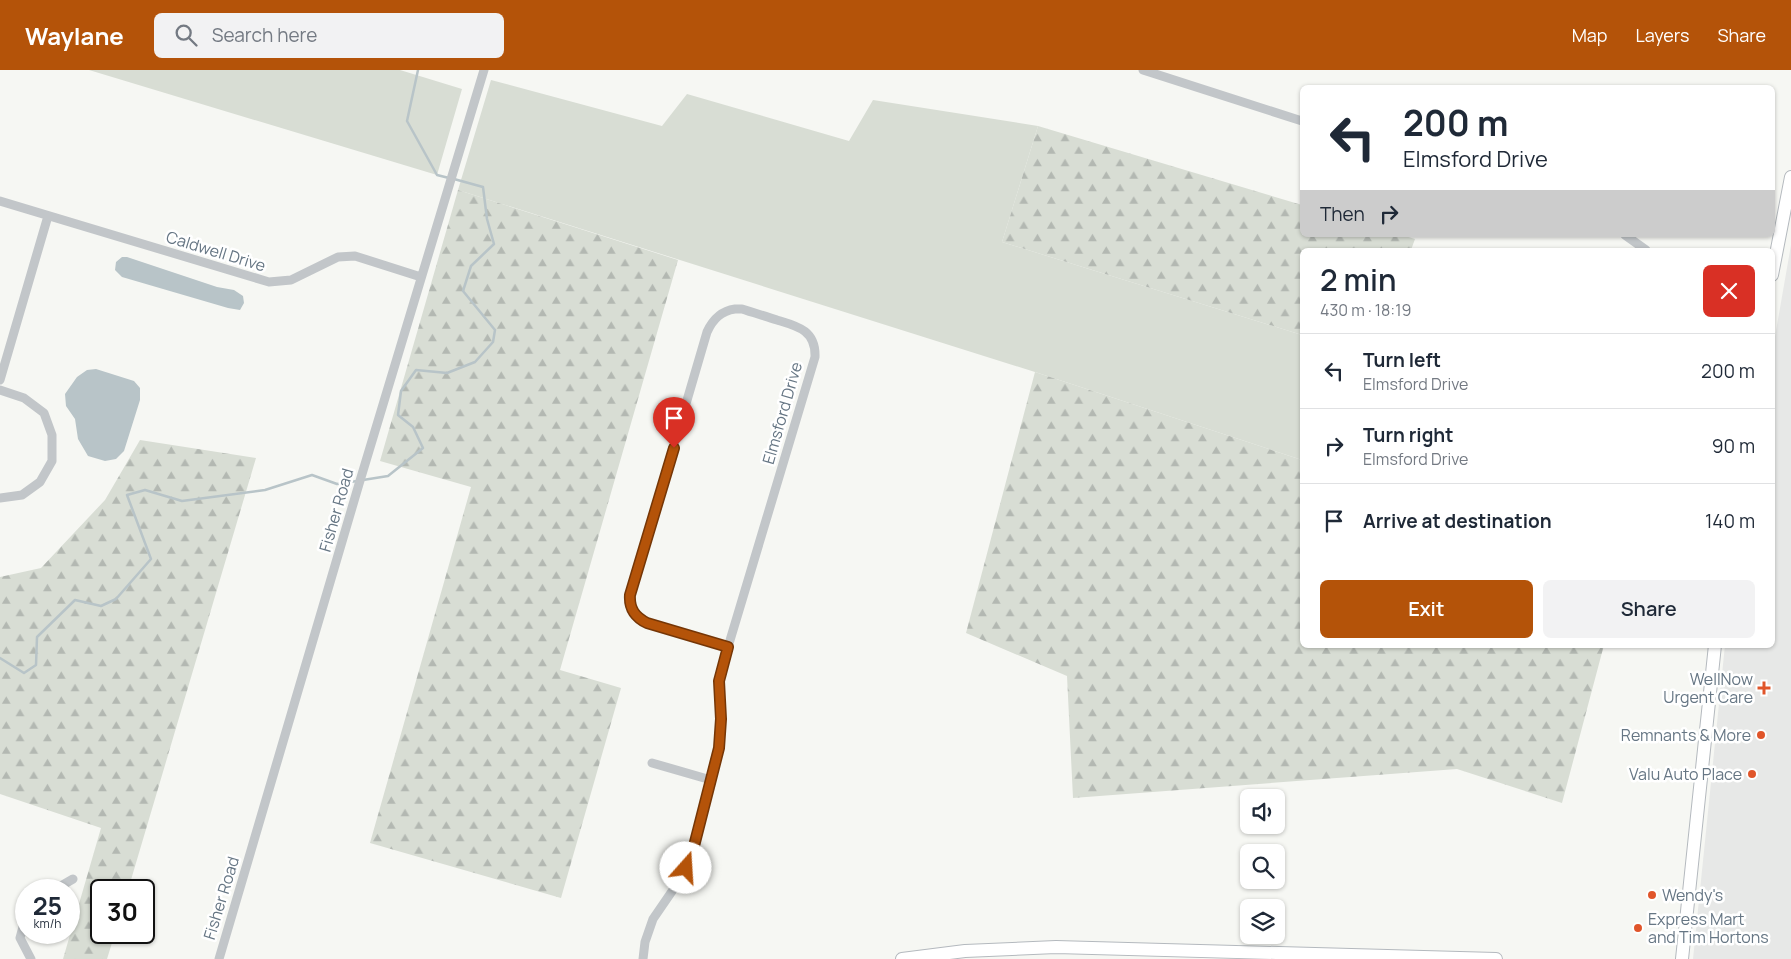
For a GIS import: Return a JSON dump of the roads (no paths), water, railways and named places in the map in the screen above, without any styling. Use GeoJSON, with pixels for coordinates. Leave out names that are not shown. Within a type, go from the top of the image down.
{"type":"FeatureCollection","features":[{"type":"Feature","properties":{"kind":"main road"},"geometry":{"type":"LineString","coordinates":[[1775,260],[1791,177]]}},
{"type":"Feature","properties":{"kind":"main road"},"geometry":{"type":"LineString","coordinates":[[1682,959],[1715,648]]}},
{"type":"Feature","properties":{"kind":"main road"},"geometry":{"type":"LineString","coordinates":[[902,959],[974,950],[1056,948],[1496,959]]}},
{"type":"Feature","properties":{"kind":"street","name":"Fisher Road"},"geometry":{"type":"LineString","coordinates":[[219,959],[360,480],[484,70]]}},
{"type":"Feature","properties":{"kind":"street"},"geometry":{"type":"LineString","coordinates":[[1143,70],[1300,120]]}},
{"type":"Feature","properties":{"kind":"street","name":"Caldwell Drive"},"geometry":{"type":"LineString","coordinates":[[0,201],[269,282],[291,280],[338,257],[355,256],[422,277]]}},
{"type":"Feature","properties":{"kind":"street"},"geometry":{"type":"LineString","coordinates":[[0,380],[48,216]]}},
{"type":"Feature","properties":{"kind":"street"},"geometry":{"type":"LineString","coordinates":[[1628,237],[1643,248]]}},
{"type":"Feature","properties":{"kind":"street","name":"Elmsford Drive"},"geometry":{"type":"LineString","coordinates":[[643,959],[645,942],[653,919],[677,884],[693,850],[721,736],[719,681],[815,350],[810,336],[800,327],[742,309],[728,310],[715,318],[707,332],[630,595],[634,614],[647,623],[728,647]]}},
{"type":"Feature","properties":{"kind":"street"},"geometry":{"type":"LineString","coordinates":[[0,390],[24,398],[44,413],[52,436],[52,461],[40,482],[22,495],[0,498]]}},
{"type":"Feature","properties":{"kind":"street"},"geometry":{"type":"LineString","coordinates":[[652,763],[711,780]]}},
{"type":"Feature","properties":{"kind":"street"},"geometry":{"type":"LineString","coordinates":[[23,944],[31,959]]}},
{"type":"Feature","properties":{"kind":"waterway"},"geometry":{"type":"LineString","coordinates":[[418,70],[407,121],[437,175],[449,178]]}},
{"type":"Feature","properties":{"kind":"waterway"},"geometry":{"type":"LineString","coordinates":[[363,480],[388,476],[423,448],[413,427],[398,415],[401,391],[416,370],[447,373],[475,362],[493,342],[495,330],[463,291],[471,266],[494,244],[487,219],[483,187],[454,179]]}},
{"type":"Feature","properties":{"kind":"waterway"},"geometry":{"type":"LineString","coordinates":[[0,658],[24,673],[36,665],[37,637],[75,600],[101,606],[116,599],[151,559],[127,495],[145,490],[182,501],[265,490],[312,475],[337,484],[357,481]]}},
{"type":"Feature","properties":{"kind":"place","name":"WellNow Urgent Care"},"geometry":{"type":"Point","coordinates":[1764,688]}},
{"type":"Feature","properties":{"kind":"place","name":"Remnants & More"},"geometry":{"type":"Point","coordinates":[1761,735]}},
{"type":"Feature","properties":{"kind":"place","name":"Valu Auto Place"},"geometry":{"type":"Point","coordinates":[1752,774]}},
{"type":"Feature","properties":{"kind":"place","name":"Wendy's"},"geometry":{"type":"Point","coordinates":[1652,895]}},
{"type":"Feature","properties":{"kind":"place","name":"Express Mart and Tim Hortons"},"geometry":{"type":"Point","coordinates":[1638,928]}}]}
